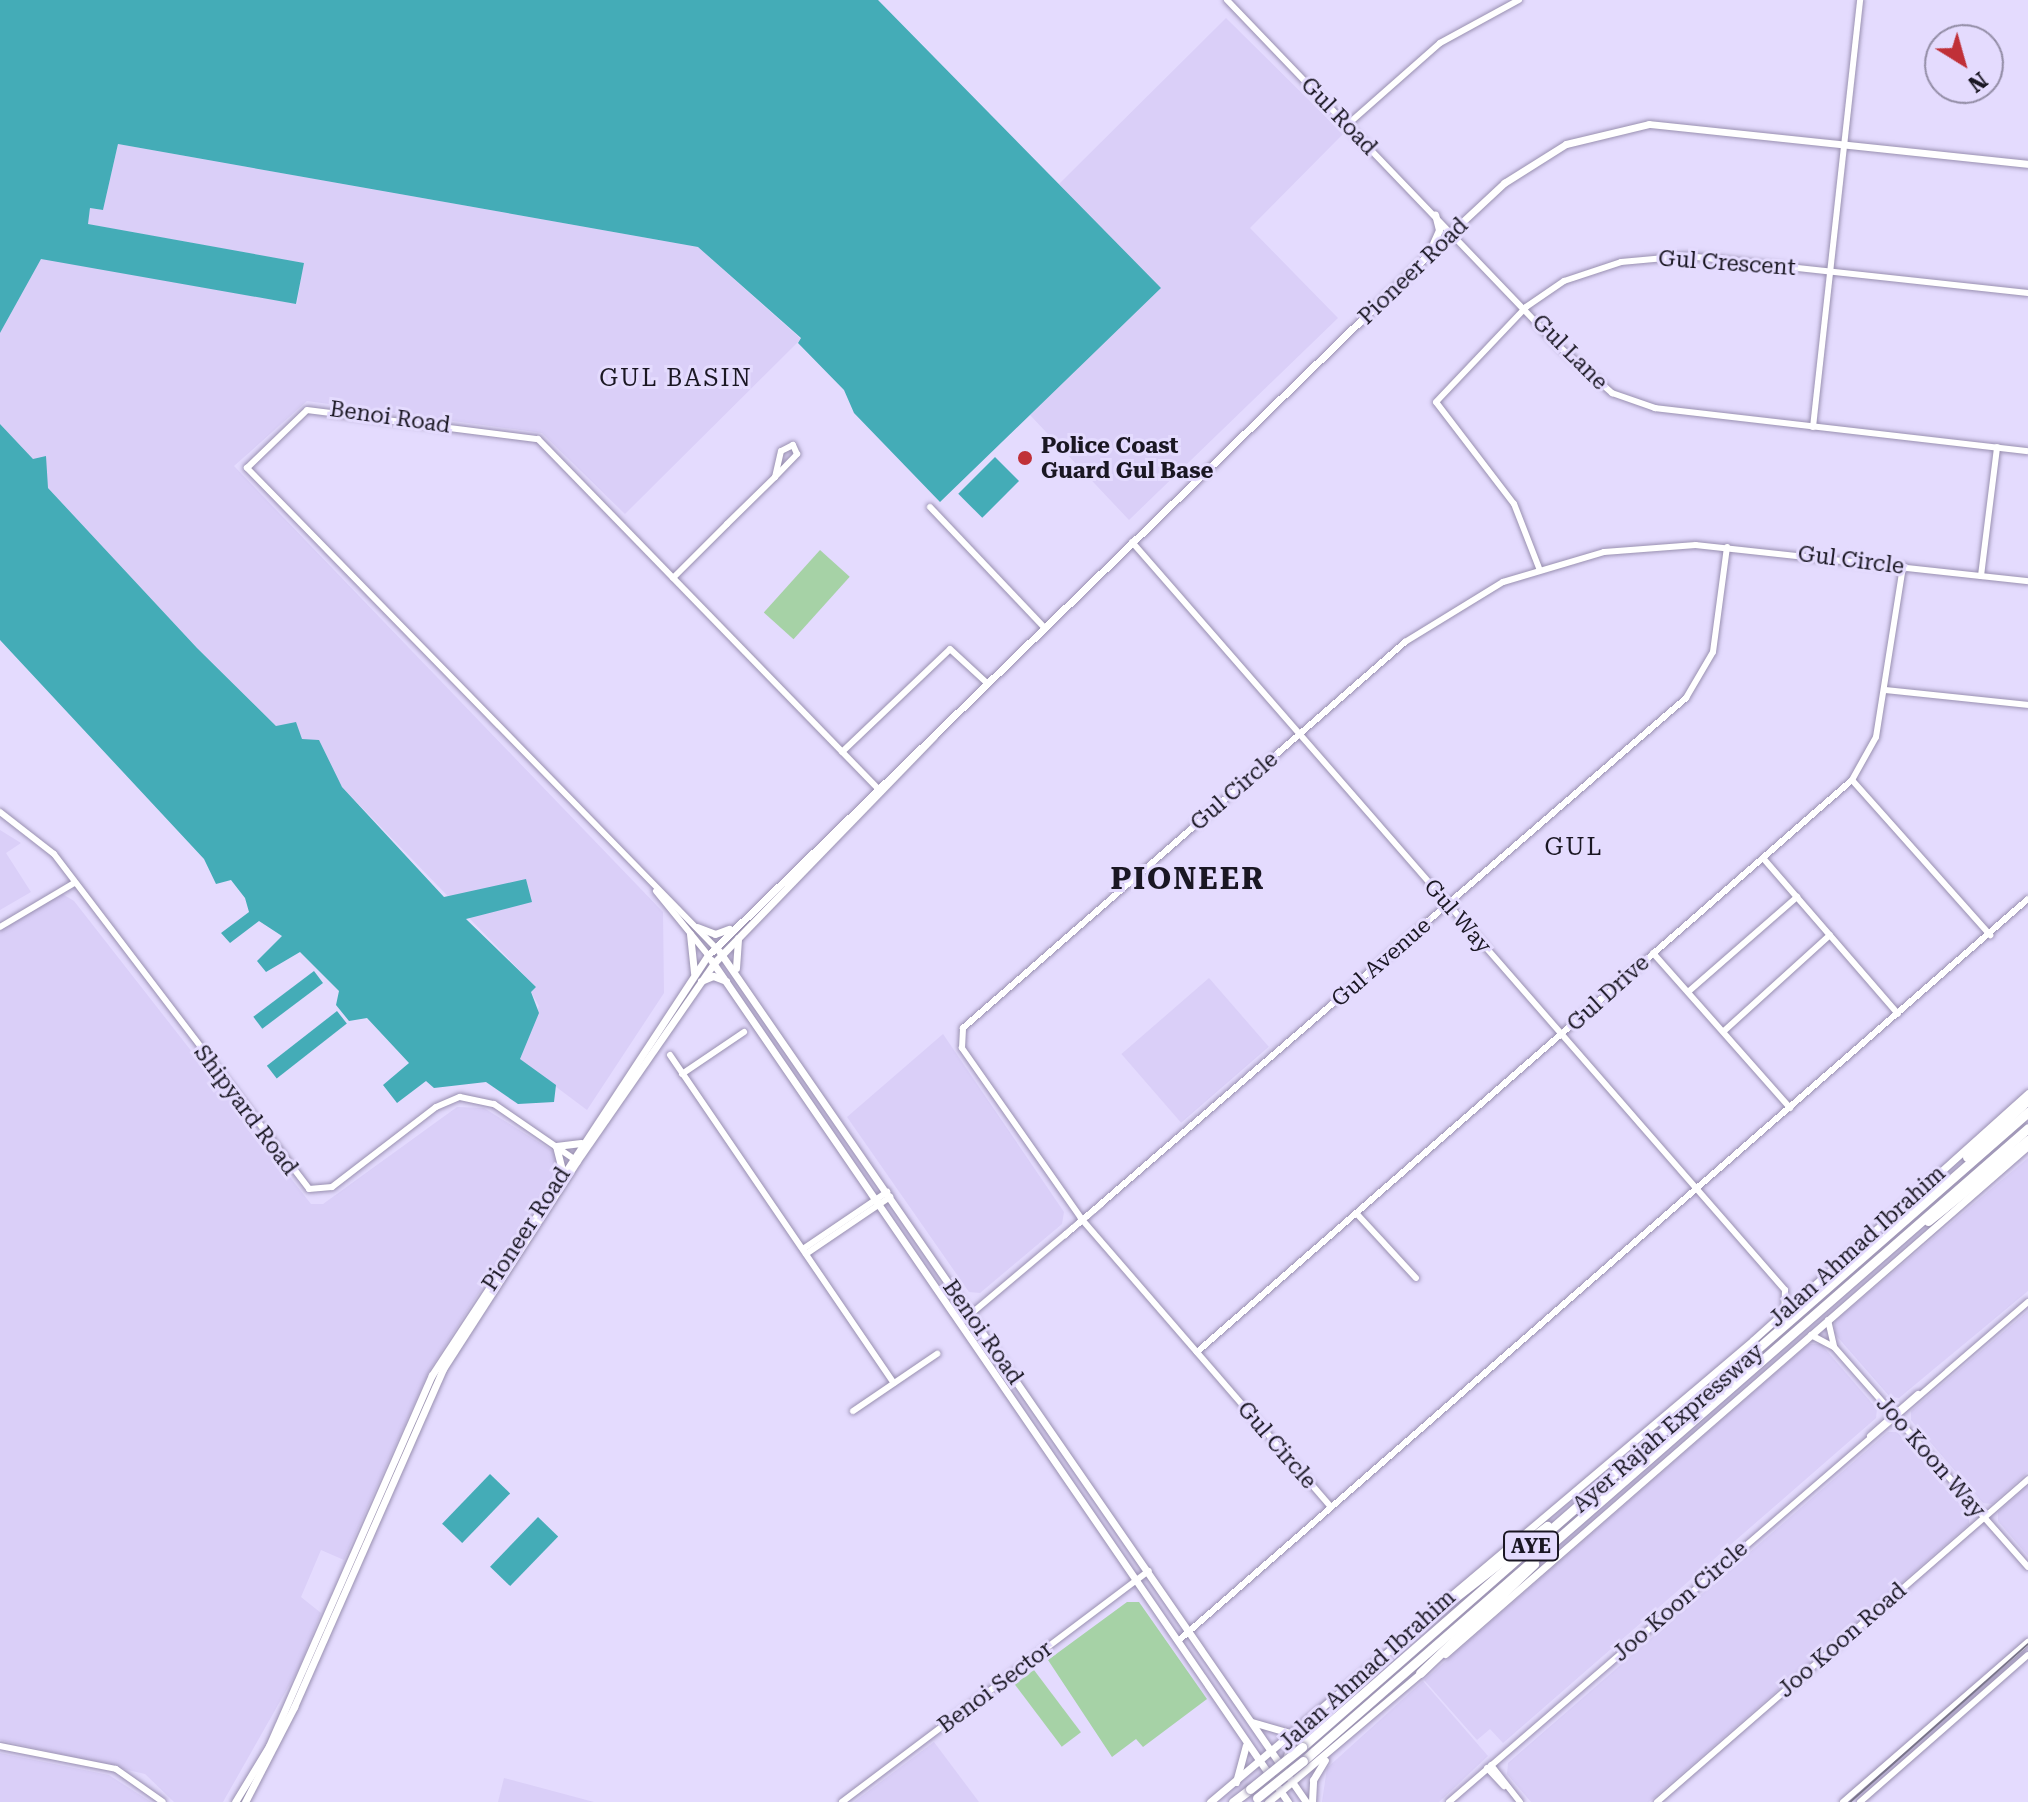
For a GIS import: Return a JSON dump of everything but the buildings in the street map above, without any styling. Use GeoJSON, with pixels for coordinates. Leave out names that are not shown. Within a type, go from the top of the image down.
{"type":"FeatureCollection","features":[{"type":"Feature","properties":{"kind":"highway"},"geometry":{"type":"LineString","coordinates":[[1950,1178],[2028,1100]]}},
{"type":"Feature","properties":{"kind":"highway","name":"Ayer Rajah Expressway"},"geometry":{"type":"LineString","coordinates":[[1233,1802],[1302,1747],[2028,1112]]}},
{"type":"Feature","properties":{"kind":"highway","name":"Ayer Rajah Expressway"},"geometry":{"type":"LineString","coordinates":[[1260,1801],[1306,1766],[1546,1549],[2028,1128]]}},
{"type":"Feature","properties":{"kind":"highway"},"geometry":{"type":"LineString","coordinates":[[1863,1272],[2028,1143]]}},
{"type":"Feature","properties":{"kind":"highway"},"geometry":{"type":"LineString","coordinates":[[1421,1624],[1582,1501]]}},
{"type":"Feature","properties":{"kind":"highway"},"geometry":{"type":"LineString","coordinates":[[1420,1673],[1546,1549]]}},
{"type":"Feature","properties":{"kind":"main road","name":"Pioneer Road"},"geometry":{"type":"LineString","coordinates":[[245,1802],[294,1707],[443,1369],[574,1159],[696,985],[741,932],[879,790],[1452,231],[1532,163],[1600,131],[1669,123],[1848,141],[2028,164]]}},
{"type":"Feature","properties":{"kind":"main road"},"geometry":{"type":"LineString","coordinates":[[1426,257],[1439,232],[1435,214]]}},
{"type":"Feature","properties":{"kind":"main road","name":"Pioneer Road"},"geometry":{"type":"LineString","coordinates":[[602,1118],[708,955],[734,925],[879,790]]}},
{"type":"Feature","properties":{"kind":"main road"},"geometry":{"type":"LineString","coordinates":[[694,976],[693,930],[715,934],[734,925]]}},
{"type":"Feature","properties":{"kind":"main road"},"geometry":{"type":"LineString","coordinates":[[741,932],[733,962],[743,981]]}},
{"type":"Feature","properties":{"kind":"main road","name":"Benoi Road"},"geometry":{"type":"LineString","coordinates":[[715,947],[743,981],[1190,1630],[1271,1755],[1288,1802]]}},
{"type":"Feature","properties":{"kind":"main road","name":"Benoi Road"},"geometry":{"type":"LineString","coordinates":[[708,955],[1178,1641],[1259,1765],[1306,1802]]}},
{"type":"Feature","properties":{"kind":"main road"},"geometry":{"type":"LineString","coordinates":[[696,985],[713,976],[728,983]]}},
{"type":"Feature","properties":{"kind":"main road","name":"Jalan Ahmad Ibrahim"},"geometry":{"type":"LineString","coordinates":[[1210,1802],[1297,1735],[1421,1624],[1783,1313],[2028,1093]]}},
{"type":"Feature","properties":{"kind":"main road","name":"Pioneer Road"},"geometry":{"type":"LineString","coordinates":[[235,1802],[275,1733],[432,1375],[561,1174],[574,1159],[581,1142],[593,1131]]}},
{"type":"Feature","properties":{"kind":"main road"},"geometry":{"type":"LineString","coordinates":[[561,1174],[563,1158],[556,1146],[581,1142]]}},
{"type":"Feature","properties":{"kind":"main road","name":"Jalan Ahmad Ibrahim"},"geometry":{"type":"LineString","coordinates":[[1278,1778],[1331,1751],[2028,1143]]}},
{"type":"Feature","properties":{"kind":"main road"},"geometry":{"type":"LineString","coordinates":[[1247,1719],[1276,1733],[1297,1735],[1278,1778],[1260,1801]]}},
{"type":"Feature","properties":{"kind":"main road"},"geometry":{"type":"LineString","coordinates":[[1246,1745],[1235,1784],[1278,1778]]}},
{"type":"Feature","properties":{"kind":"main road"},"geometry":{"type":"LineString","coordinates":[[1312,1802],[1313,1780],[1331,1751]]}},
{"type":"Feature","properties":{"kind":"street","name":"Gul Road"},"geometry":{"type":"LineString","coordinates":[[1227,0],[1452,231]]}},
{"type":"Feature","properties":{"kind":"street"},"geometry":{"type":"LineString","coordinates":[[1347,125],[1444,40],[1519,0]]}},
{"type":"Feature","properties":{"kind":"street"},"geometry":{"type":"LineString","coordinates":[[1813,427],[1848,141],[1860,0]]}},
{"type":"Feature","properties":{"kind":"street","name":"Gul Lane"},"geometry":{"type":"LineString","coordinates":[[1452,231],[1576,363],[1633,404],[2028,451]]}},
{"type":"Feature","properties":{"kind":"street","name":"Gul Crescent"},"geometry":{"type":"LineString","coordinates":[[1539,568],[1514,504],[1436,402],[1526,307],[1582,273],[1639,259],[1699,257],[2028,293]]}},
{"type":"Feature","properties":{"kind":"street","name":"Benoi Road"},"geometry":{"type":"LineString","coordinates":[[715,947],[693,930],[247,468],[313,407],[535,437],[879,790]]}},
{"type":"Feature","properties":{"kind":"street"},"geometry":{"type":"LineString","coordinates":[[673,578],[775,477],[797,454],[793,445],[781,451],[775,477]]}},
{"type":"Feature","properties":{"kind":"street"},"geometry":{"type":"LineString","coordinates":[[1981,576],[1997,447]]}},
{"type":"Feature","properties":{"kind":"street"},"geometry":{"type":"LineString","coordinates":[[930,507],[1045,628]]}},
{"type":"Feature","properties":{"kind":"street","name":"Gul Way"},"geometry":{"type":"LineString","coordinates":[[1132,542],[1785,1290]]}},
{"type":"Feature","properties":{"kind":"street","name":"Gul Circle"},"geometry":{"type":"LineString","coordinates":[[1331,1507],[1083,1220],[962,1048],[963,1028],[1405,642],[1456,606],[1539,568],[1625,549],[1727,547],[2028,581]]}},
{"type":"Feature","properties":{"kind":"street","name":"Gul Avenue"},"geometry":{"type":"LineString","coordinates":[[960,1323],[1083,1220],[1699,682],[1713,652],[1727,547]]}},
{"type":"Feature","properties":{"kind":"street","name":"Gul Drive"},"geometry":{"type":"LineString","coordinates":[[1197,1352],[1852,780],[1876,737],[1886,690],[1903,566]]}},
{"type":"Feature","properties":{"kind":"street"},"geometry":{"type":"LineString","coordinates":[[842,752],[949,650],[956,650],[987,683]]}},
{"type":"Feature","properties":{"kind":"street"},"geometry":{"type":"LineString","coordinates":[[1886,690],[2028,705]]}},
{"type":"Feature","properties":{"kind":"street"},"geometry":{"type":"LineString","coordinates":[[1852,780],[1990,935]]}},
{"type":"Feature","properties":{"kind":"street"},"geometry":{"type":"LineString","coordinates":[[0,812],[48,847],[74,883],[0,927]]}},
{"type":"Feature","properties":{"kind":"street"},"geometry":{"type":"LineString","coordinates":[[1763,858],[1898,1014]]}},
{"type":"Feature","properties":{"kind":"street","name":"Shipyard Road"},"geometry":{"type":"LineString","coordinates":[[74,883],[309,1189],[332,1187],[436,1107],[460,1097],[494,1104],[574,1159]]}},
{"type":"Feature","properties":{"kind":"street"},"geometry":{"type":"LineString","coordinates":[[1688,992],[1797,897]]}},
{"type":"Feature","properties":{"kind":"street","name":"Gul Circle"},"geometry":{"type":"LineString","coordinates":[[1178,1641],[2028,899]]}},
{"type":"Feature","properties":{"kind":"street","name":"Benoi Road"},"geometry":{"type":"LineString","coordinates":[[693,930],[708,955]]}},
{"type":"Feature","properties":{"kind":"street"},"geometry":{"type":"LineString","coordinates":[[1724,1031],[1830,935]]}},
{"type":"Feature","properties":{"kind":"street"},"geometry":{"type":"LineString","coordinates":[[1653,953],[1790,1108]]}},
{"type":"Feature","properties":{"kind":"street"},"geometry":{"type":"LineString","coordinates":[[682,1074],[744,1032]]}},
{"type":"Feature","properties":{"kind":"street"},"geometry":{"type":"LineString","coordinates":[[670,1055],[894,1383]]}},
{"type":"Feature","properties":{"kind":"street"},"geometry":{"type":"LineString","coordinates":[[804,1252],[888,1194]]}},
{"type":"Feature","properties":{"kind":"street"},"geometry":{"type":"LineString","coordinates":[[1357,1214],[1416,1278]]}},
{"type":"Feature","properties":{"kind":"street"},"geometry":{"type":"LineString","coordinates":[[1783,1313],[1785,1290],[1808,1291]]}},
{"type":"Feature","properties":{"kind":"street","name":"Joo Koon Circle"},"geometry":{"type":"LineString","coordinates":[[1449,1802],[1868,1436],[2028,1302]]}},
{"type":"Feature","properties":{"kind":"street"},"geometry":{"type":"LineString","coordinates":[[1829,1317],[1826,1330],[1834,1347]]}},
{"type":"Feature","properties":{"kind":"street"},"geometry":{"type":"LineString","coordinates":[[1804,1338],[1816,1335],[1834,1347]]}},
{"type":"Feature","properties":{"kind":"street","name":"Joo Koon Way"},"geometry":{"type":"LineString","coordinates":[[1834,1347],[2028,1567]]}},
{"type":"Feature","properties":{"kind":"street"},"geometry":{"type":"LineString","coordinates":[[853,1411],[937,1354]]}},
{"type":"Feature","properties":{"kind":"street","name":"Joo Koon Road"},"geometry":{"type":"LineString","coordinates":[[1657,1802],[2028,1479]]}},
{"type":"Feature","properties":{"kind":"street","name":"Benoi Sector"},"geometry":{"type":"LineString","coordinates":[[842,1802],[1149,1571]]}},
{"type":"Feature","properties":{"kind":"street"},"geometry":{"type":"LineString","coordinates":[[1843,1802],[2028,1642]]}},
{"type":"Feature","properties":{"kind":"street"},"geometry":{"type":"LineString","coordinates":[[1860,1802],[2028,1655]]}},
{"type":"Feature","properties":{"kind":"street"},"geometry":{"type":"LineString","coordinates":[[0,1746],[116,1769],[163,1802]]}},
{"type":"Feature","properties":{"kind":"street"},"geometry":{"type":"LineString","coordinates":[[1489,1767],[1518,1799]]}},
{"type":"Feature","properties":{"kind":"shaded area"},"geometry":{"type":"Polygon","coordinates":[[[0,0],[878,0],[1161,288],[940,502],[854,413],[844,390],[798,343],[801,338],[698,247],[118,144],[103,210],[90,208],[88,224],[304,263],[296,304],[41,259],[0,333],[0,0]]]}},
{"type":"Feature","properties":{"kind":"shaded area"},"geometry":{"type":"Polygon","coordinates":[[[1226,18],[1343,134],[1250,228],[1338,318],[1129,520],[1030,415],[1161,288],[1059,184],[1226,18]]]}},
{"type":"Feature","properties":{"kind":"shaded area"},"geometry":{"type":"Polygon","coordinates":[[[118,144],[698,247],[801,339],[625,514],[542,433],[307,401],[234,466],[663,912],[664,993],[587,1110],[519,1059],[539,1006],[531,992],[536,987],[342,787],[323,756],[277,727],[197,648],[48,488],[33,459],[0,424],[0,333],[41,258],[297,304],[303,263],[87,224],[90,208],[103,210],[118,144]]]}},
{"type":"Feature","properties":{"kind":"shaded area"},"geometry":{"type":"Polygon","coordinates":[[[0,424],[33,459],[46,456],[48,488],[197,648],[276,726],[296,722],[302,739],[319,740],[342,787],[444,897],[526,879],[532,902],[466,919],[536,987],[531,992],[539,1013],[520,1059],[556,1085],[554,1102],[518,1104],[486,1082],[434,1088],[426,1081],[397,1103],[383,1085],[409,1063],[367,1018],[349,1021],[336,1005],[339,991],[300,952],[266,972],[257,961],[282,936],[259,921],[230,943],[221,933],[249,912],[245,898],[231,880],[216,884],[204,859],[0,640],[0,424]]]}},
{"type":"Feature","properties":{"kind":"shaded area"},"geometry":{"type":"Polygon","coordinates":[[[995,457],[1019,481],[982,518],[958,494],[995,457]]]}},
{"type":"Feature","properties":{"kind":"shaded area"},"geometry":{"type":"Polygon","coordinates":[[[820,550],[850,577],[794,639],[764,612],[820,550]]]}},
{"type":"Feature","properties":{"kind":"shaded area"},"geometry":{"type":"Polygon","coordinates":[[[0,830],[21,843],[6,853],[31,892],[0,910],[0,830]]]}},
{"type":"Feature","properties":{"kind":"shaded area"},"geometry":{"type":"Polygon","coordinates":[[[61,893],[74,901],[311,1204],[323,1204],[457,1107],[484,1108],[559,1155],[560,1165],[428,1373],[344,1560],[321,1550],[301,1597],[321,1613],[299,1668],[223,1802],[174,1802],[145,1774],[0,1740],[0,930],[61,893]]]}},
{"type":"Feature","properties":{"kind":"shaded area"},"geometry":{"type":"Polygon","coordinates":[[[314,971],[323,983],[262,1029],[253,1017],[314,971]]]}},
{"type":"Feature","properties":{"kind":"shaded area"},"geometry":{"type":"Polygon","coordinates":[[[1209,978],[1269,1047],[1181,1123],[1121,1054],[1209,978]]]}},
{"type":"Feature","properties":{"kind":"shaded area"},"geometry":{"type":"Polygon","coordinates":[[[337,1011],[347,1024],[277,1078],[267,1066],[337,1011]]]}},
{"type":"Feature","properties":{"kind":"shaded area"},"geometry":{"type":"Polygon","coordinates":[[[943,1034],[1064,1212],[1062,1224],[980,1293],[969,1292],[847,1117],[943,1034]]]}},
{"type":"Feature","properties":{"kind":"shaded area"},"geometry":{"type":"Polygon","coordinates":[[[2028,1158],[2028,1291],[1899,1398],[1890,1397],[1834,1333],[1835,1321],[2028,1158]]]}},
{"type":"Feature","properties":{"kind":"shaded area"},"geometry":{"type":"Polygon","coordinates":[[[2028,1311],[2028,1472],[1992,1504],[1983,1503],[1911,1420],[1911,1411],[2028,1311]]]}},
{"type":"Feature","properties":{"kind":"shaded area"},"geometry":{"type":"Polygon","coordinates":[[[1809,1344],[1821,1344],[1877,1409],[1876,1418],[1503,1743],[1490,1729],[1477,1740],[1424,1680],[1809,1344]]]}},
{"type":"Feature","properties":{"kind":"shaded area"},"geometry":{"type":"Polygon","coordinates":[[[1888,1432],[1897,1432],[1969,1515],[1969,1524],[1649,1802],[1531,1802],[1507,1774],[1508,1763],[1888,1432]]]}},
{"type":"Feature","properties":{"kind":"shaded area"},"geometry":{"type":"Polygon","coordinates":[[[490,1474],[510,1493],[462,1543],[442,1524],[490,1474]]]}},
{"type":"Feature","properties":{"kind":"shaded area"},"geometry":{"type":"Polygon","coordinates":[[[2028,1486],[2028,1556],[1998,1521],[1998,1512],[2028,1486]]]}},
{"type":"Feature","properties":{"kind":"shaded area"},"geometry":{"type":"Polygon","coordinates":[[[538,1517],[558,1536],[510,1586],[490,1567],[538,1517]]]}},
{"type":"Feature","properties":{"kind":"shaded area"},"geometry":{"type":"Polygon","coordinates":[[[1127,1602],[1139,1602],[1207,1699],[1143,1747],[1136,1739],[1112,1757],[1048,1660],[1127,1602]]]}},
{"type":"Feature","properties":{"kind":"shaded area"},"geometry":{"type":"Polygon","coordinates":[[[1034,1670],[1081,1732],[1062,1747],[1015,1684],[1034,1670]]]}},
{"type":"Feature","properties":{"kind":"shaded area"},"geometry":{"type":"Polygon","coordinates":[[[1423,1681],[1488,1756],[1439,1802],[1322,1802],[1327,1768],[1423,1681]]]}},
{"type":"Feature","properties":{"kind":"shaded area"},"geometry":{"type":"Polygon","coordinates":[[[934,1742],[979,1802],[854,1802],[934,1742]]]}},
{"type":"Feature","properties":{"kind":"shaded area"},"geometry":{"type":"Polygon","coordinates":[[[0,1753],[109,1775],[151,1802],[0,1802],[0,1753]]]}},
{"type":"Feature","properties":{"kind":"shaded area"},"geometry":{"type":"Polygon","coordinates":[[[504,1778],[594,1802],[498,1802],[504,1778]]]}},
{"type":"Feature","properties":{"kind":"railway"},"geometry":{"type":"LineString","coordinates":[[1850,1802],[2028,1644]]}},
{"type":"Feature","properties":{"kind":"place","name":"Police Coast Guard Gul Base"},"geometry":{"type":"Point","coordinates":[1025,458]}},
{"type":"Feature","properties":{"kind":"district","name":"GUL BASIN"},"geometry":{"type":"Point","coordinates":[676,379]}},
{"type":"Feature","properties":{"kind":"district","name":"GUL"},"geometry":{"type":"Point","coordinates":[1574,848]}},
{"type":"Feature","properties":{"kind":"district","name":"PIONEER"},"geometry":{"type":"Point","coordinates":[1188,879]}}]}
